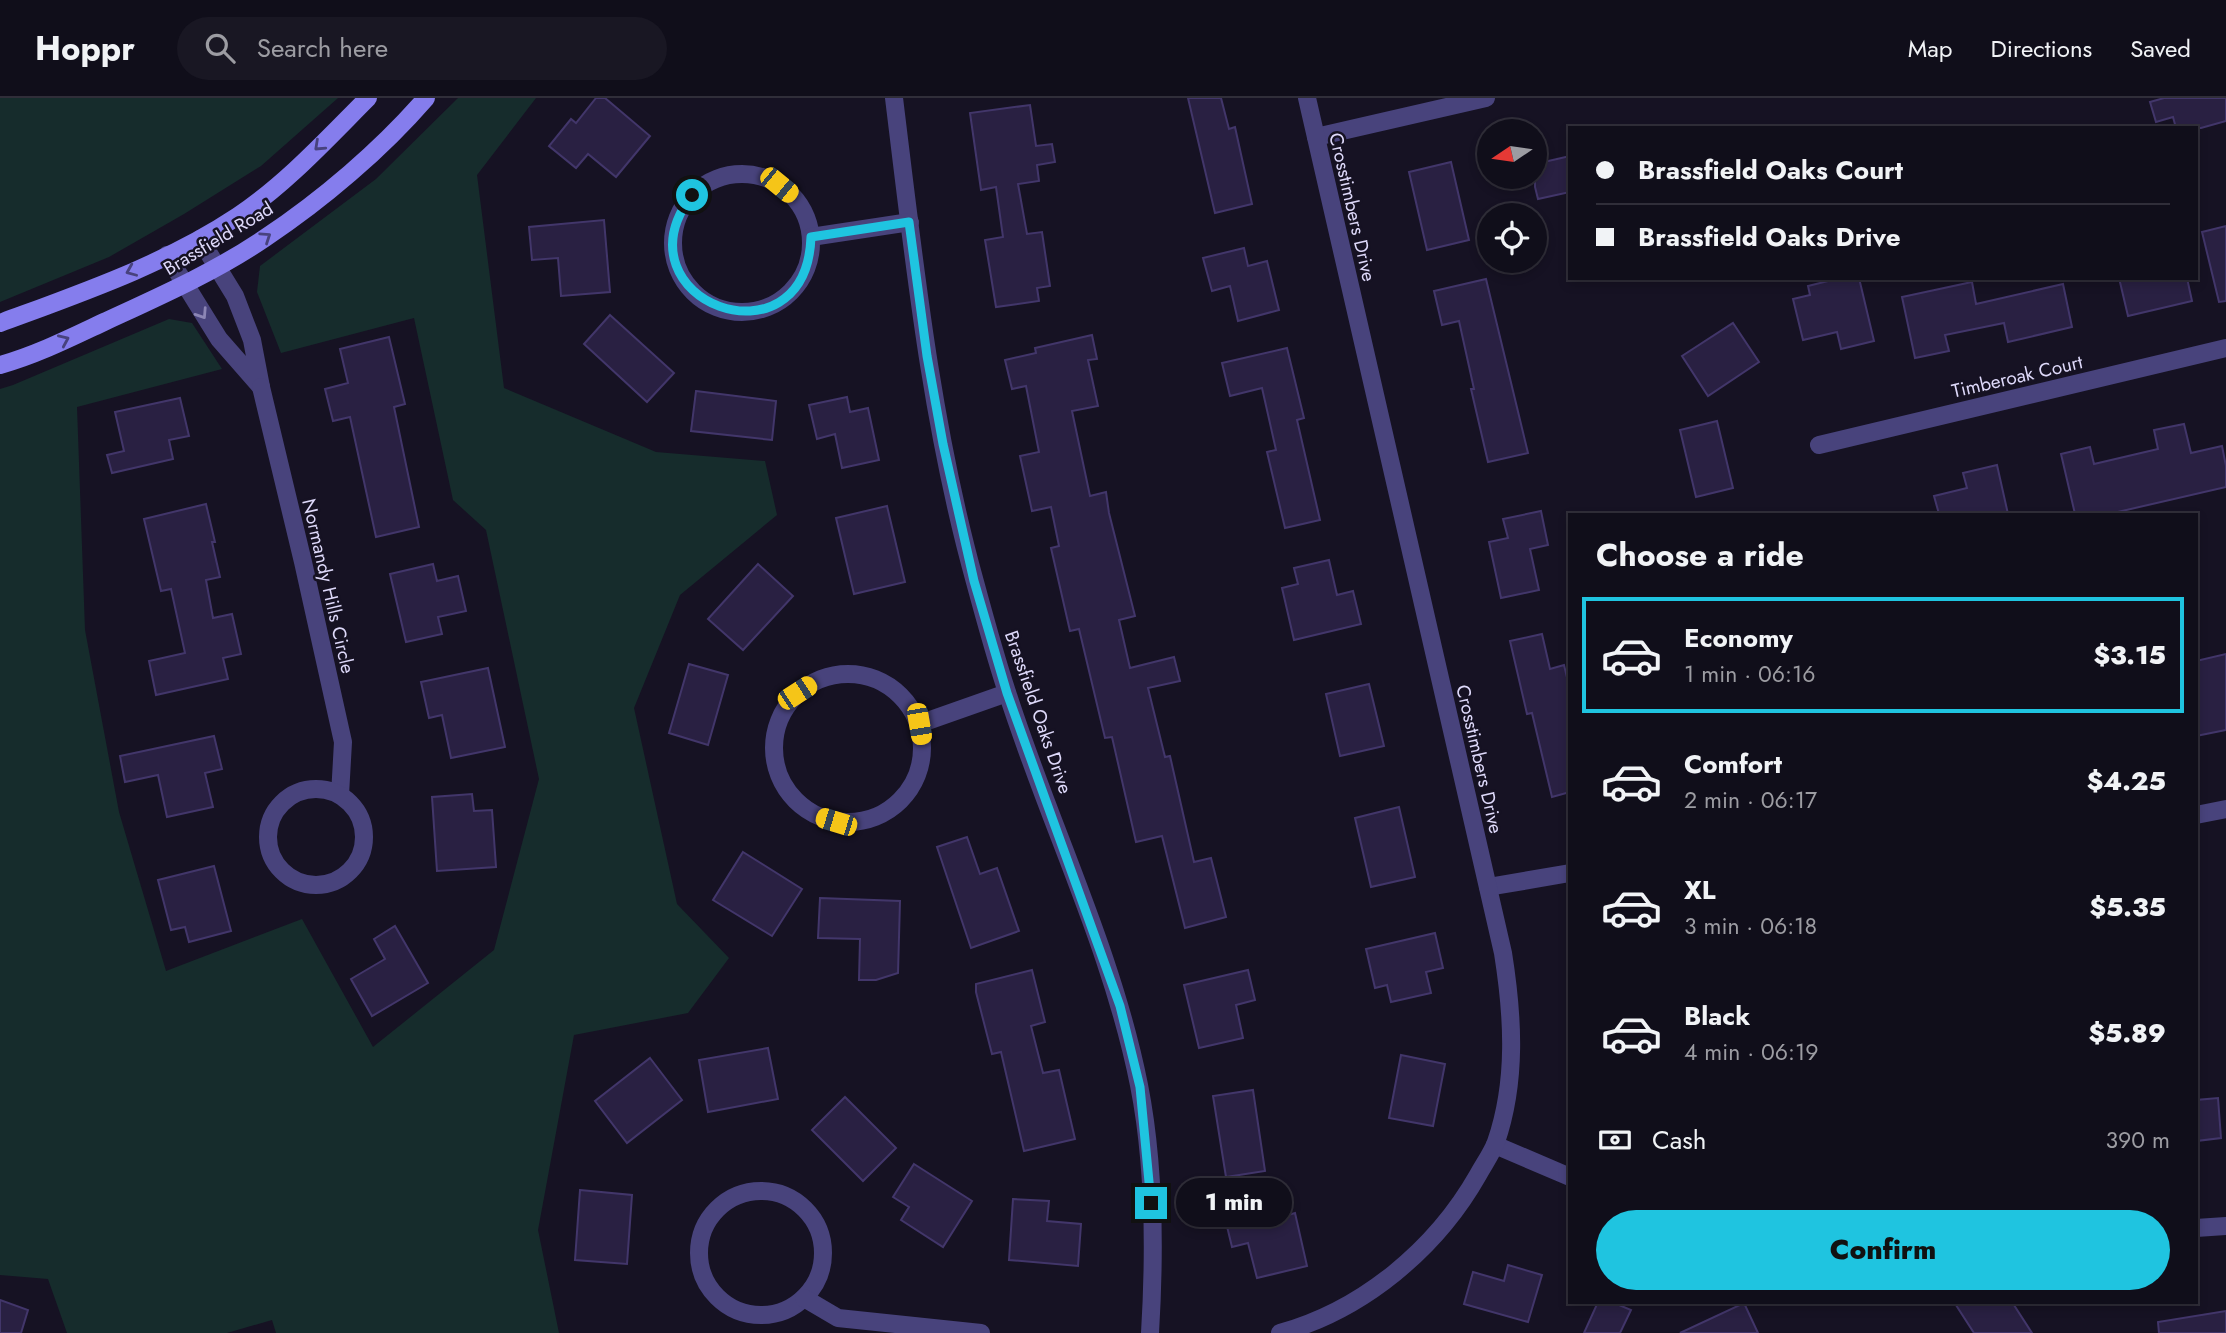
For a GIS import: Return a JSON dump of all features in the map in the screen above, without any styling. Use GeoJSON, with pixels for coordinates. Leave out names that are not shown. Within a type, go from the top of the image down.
{"type":"FeatureCollection","features":[{"type":"Feature","properties":{"kind":"street","name":"Brassfield Road"},"geometry":{"type":"LineString","coordinates":[[0,323],[75,295],[200,239],[239,215],[282,181],[368,98]]}},
{"type":"Feature","properties":{"kind":"street","name":"Brassfield Road"},"geometry":{"type":"LineString","coordinates":[[0,365],[57,344],[184,284],[264,239],[331,189],[426,98]]}},
{"type":"Feature","properties":{"kind":"street","name":"Brassfield Oaks Drive"},"geometry":{"type":"LineString","coordinates":[[894,98],[927,356],[947,467],[974,581],[1007,693],[1115,989],[1140,1087],[1153,1227],[1150,1333]]}},
{"type":"Feature","properties":{"kind":"street","name":"Crosstimbers Drive"},"geometry":{"type":"LineString","coordinates":[[1280,1333],[1325,1317],[1392,1276],[1446,1221],[1469,1191],[1495,1145],[1503,1116],[1513,1050],[1511,999],[1503,953],[1307,98]]}},
{"type":"Feature","properties":{"kind":"street"},"geometry":{"type":"LineString","coordinates":[[1316,137],[1486,98]]}},
{"type":"Feature","properties":{"kind":"street"},"geometry":{"type":"LineString","coordinates":[[734,175],[765,178],[791,195],[801,208],[811,237],[807,267],[800,281],[778,302],[750,312],[720,309],[701,298],[685,282],[674,253],[675,230],[683,208],[692,195],[705,186],[734,175]]}},
{"type":"Feature","properties":{"kind":"street"},"geometry":{"type":"LineString","coordinates":[[811,237],[909,222]]}},
{"type":"Feature","properties":{"kind":"street","name":"Normandy Hills Circle"},"geometry":{"type":"LineString","coordinates":[[200,239],[235,296],[253,340],[261,387],[343,742],[340,795]]}},
{"type":"Feature","properties":{"kind":"street","name":"Normandy Hills Circle"},"geometry":{"type":"LineString","coordinates":[[167,256],[219,339],[261,387]]}},
{"type":"Feature","properties":{"kind":"street","name":"Timberoak Court"},"geometry":{"type":"LineString","coordinates":[[1819,445],[2226,348]]}},
{"type":"Feature","properties":{"kind":"street"},"geometry":{"type":"LineString","coordinates":[[842,673],[866,675],[878,680],[889,685],[908,702],[919,724],[923,746],[920,768],[912,788],[898,804],[879,816],[858,822],[836,822],[815,815],[797,803],[784,785],[775,762],[774,737],[782,713],[797,693],[818,679],[842,673]]}},
{"type":"Feature","properties":{"kind":"street"},"geometry":{"type":"LineString","coordinates":[[919,724],[1007,693]]}},
{"type":"Feature","properties":{"kind":"street"},"geometry":{"type":"LineString","coordinates":[[309,789],[340,795],[352,806],[361,820],[364,836],[362,852],[355,866],[343,878],[312,886],[297,882],[284,874],[273,862],[267,831],[272,816],[281,803],[294,794],[309,789]]}},
{"type":"Feature","properties":{"kind":"street"},"geometry":{"type":"LineString","coordinates":[[2198,815],[2226,809]]}},
{"type":"Feature","properties":{"kind":"street"},"geometry":{"type":"LineString","coordinates":[[1488,887],[1568,873]]}},
{"type":"Feature","properties":{"kind":"street"},"geometry":{"type":"LineString","coordinates":[[1495,1145],[1568,1176]]}},
{"type":"Feature","properties":{"kind":"street"},"geometry":{"type":"LineString","coordinates":[[759,1191],[780,1194],[799,1204],[814,1220],[822,1239],[823,1261],[817,1281],[804,1298],[786,1310],[767,1315],[748,1314],[730,1306],[715,1294],[704,1277],[699,1258],[701,1238],[709,1220],[722,1205],[739,1195],[759,1191]]}},
{"type":"Feature","properties":{"kind":"street"},"geometry":{"type":"LineString","coordinates":[[2198,1228],[2226,1226]]}},
{"type":"Feature","properties":{"kind":"street"},"geometry":{"type":"LineString","coordinates":[[804,1298],[838,1318],[981,1333]]}},
{"type":"Feature","properties":{"kind":"green space"},"geometry":{"type":"Polygon","coordinates":[[[0,98],[338,98],[261,166],[184,214],[109,257],[0,302],[0,98]]]}},
{"type":"Feature","properties":{"kind":"green space"},"geometry":{"type":"Polygon","coordinates":[[[458,98],[536,98],[477,175],[504,388],[656,452],[765,461],[777,515],[680,595],[634,708],[677,904],[729,958],[688,1013],[574,1035],[538,1230],[559,1333],[276,1333],[272,1320],[227,1333],[67,1333],[48,1279],[0,1275],[0,389],[169,319],[192,323],[222,369],[77,407],[85,630],[119,812],[166,971],[302,919],[373,1047],[494,950],[539,779],[486,530],[453,500],[414,318],[281,353],[257,292],[260,266],[376,179],[458,98]]]}},
{"type":"Feature","properties":{"kind":"building"},"geometry":{"type":"Polygon","coordinates":[[[596,98],[605,98],[650,136],[616,177],[588,154],[576,168],[549,146],[571,119],[576,123],[596,98]]]}},
{"type":"Feature","properties":{"kind":"building"},"geometry":{"type":"Polygon","coordinates":[[[1188,98],[1221,98],[1229,129],[1235,127],[1252,204],[1215,213],[1188,98]]]}},
{"type":"Feature","properties":{"kind":"building"},"geometry":{"type":"Polygon","coordinates":[[[2164,98],[2226,98],[2226,121],[2201,128],[2175,126],[2173,117],[2156,122],[2150,102],[2164,98]]]}},
{"type":"Feature","properties":{"kind":"building"},"geometry":{"type":"Polygon","coordinates":[[[1030,105],[1036,146],[1052,144],[1055,162],[1037,165],[1039,181],[1018,184],[1027,234],[1042,232],[1050,286],[1037,288],[1039,301],[996,307],[985,240],[1003,237],[996,187],[981,190],[970,113],[1030,105]]]}},
{"type":"Feature","properties":{"kind":"building"},"geometry":{"type":"Polygon","coordinates":[[[1568,156],[1568,192],[1538,199],[1536,189],[1547,189],[1547,161],[1568,156]]]}},
{"type":"Feature","properties":{"kind":"building"},"geometry":{"type":"Polygon","coordinates":[[[1451,162],[1469,240],[1427,250],[1409,172],[1451,162]]]}},
{"type":"Feature","properties":{"kind":"building"},"geometry":{"type":"Polygon","coordinates":[[[604,220],[610,292],[561,296],[558,258],[532,260],[529,227],[604,220]]]}},
{"type":"Feature","properties":{"kind":"building"},"geometry":{"type":"Polygon","coordinates":[[[2226,226],[2226,301],[2219,302],[2202,232],[2226,226]]]}},
{"type":"Feature","properties":{"kind":"building"},"geometry":{"type":"Polygon","coordinates":[[[1244,248],[1248,266],[1267,261],[1279,310],[1238,321],[1230,286],[1212,291],[1203,258],[1244,248]]]}},
{"type":"Feature","properties":{"kind":"building"},"geometry":{"type":"Polygon","coordinates":[[[1486,279],[1528,453],[1488,462],[1459,321],[1442,325],[1434,291],[1486,279]]]}},
{"type":"Feature","properties":{"kind":"building"},"geometry":{"type":"Polygon","coordinates":[[[1832,280],[1859,280],[1874,341],[1841,349],[1837,332],[1803,340],[1793,299],[1810,295],[1808,286],[1832,280]]]}},
{"type":"Feature","properties":{"kind":"building"},"geometry":{"type":"Polygon","coordinates":[[[2119,280],[2187,280],[2192,301],[2128,316],[2119,280]]]}},
{"type":"Feature","properties":{"kind":"building"},"geometry":{"type":"Polygon","coordinates":[[[1972,282],[1976,304],[2063,284],[2072,327],[2008,342],[2004,323],[1945,335],[1949,351],[1915,358],[1902,297],[1972,282]]]}},
{"type":"Feature","properties":{"kind":"building"},"geometry":{"type":"Polygon","coordinates":[[[610,315],[674,373],[647,402],[584,344],[610,315]]]}},
{"type":"Feature","properties":{"kind":"building"},"geometry":{"type":"Polygon","coordinates":[[[1733,323],[1759,362],[1708,396],[1682,356],[1733,323]]]}},
{"type":"Feature","properties":{"kind":"building"},"geometry":{"type":"Polygon","coordinates":[[[1092,335],[1097,359],[1088,360],[1098,406],[1072,411],[1090,496],[1106,492],[1135,616],[1119,620],[1130,668],[1174,657],[1180,681],[1148,688],[1165,757],[1170,756],[1194,862],[1211,858],[1226,917],[1185,928],[1162,836],[1136,842],[1112,737],[1105,738],[1079,629],[1070,631],[1051,548],[1059,546],[1051,507],[1032,511],[1020,456],[1039,452],[1026,386],[1012,389],[1005,360],[1036,353],[1035,348],[1092,335]]]}},
{"type":"Feature","properties":{"kind":"building"},"geometry":{"type":"Polygon","coordinates":[[[389,337],[405,404],[394,407],[419,527],[376,537],[350,417],[333,421],[325,389],[348,383],[340,349],[389,337]]]}},
{"type":"Feature","properties":{"kind":"building"},"geometry":{"type":"Polygon","coordinates":[[[1287,348],[1304,418],[1297,420],[1320,520],[1285,528],[1267,452],[1276,450],[1262,388],[1230,396],[1222,363],[1287,348]]]}},
{"type":"Feature","properties":{"kind":"building"},"geometry":{"type":"Polygon","coordinates":[[[696,391],[776,401],[772,440],[691,431],[696,391]]]}},
{"type":"Feature","properties":{"kind":"building"},"geometry":{"type":"Polygon","coordinates":[[[847,397],[850,412],[868,408],[879,460],[842,468],[835,434],[817,439],[809,405],[847,397]]]}},
{"type":"Feature","properties":{"kind":"building"},"geometry":{"type":"Polygon","coordinates":[[[180,398],[189,436],[169,440],[173,459],[112,473],[107,455],[124,451],[115,412],[180,398]]]}},
{"type":"Feature","properties":{"kind":"building"},"geometry":{"type":"Polygon","coordinates":[[[1717,421],[1733,488],[1696,497],[1680,430],[1717,421]]]}},
{"type":"Feature","properties":{"kind":"building"},"geometry":{"type":"Polygon","coordinates":[[[2184,424],[2191,453],[2222,446],[2226,487],[2113,513],[2075,513],[2061,454],[2090,447],[2094,464],[2158,449],[2154,430],[2184,424]]]}},
{"type":"Feature","properties":{"kind":"building"},"geometry":{"type":"Polygon","coordinates":[[[1997,465],[2008,513],[1939,513],[1934,496],[1967,488],[1963,473],[1997,465]]]}},
{"type":"Feature","properties":{"kind":"building"},"geometry":{"type":"Polygon","coordinates":[[[206,504],[220,577],[206,580],[213,618],[232,614],[241,654],[223,658],[228,679],[156,695],[149,661],[185,653],[171,589],[161,591],[144,519],[206,504]]]}},
{"type":"Feature","properties":{"kind":"building"},"geometry":{"type":"Polygon","coordinates":[[[887,506],[905,582],[854,594],[836,518],[887,506]]]}},
{"type":"Feature","properties":{"kind":"building"},"geometry":{"type":"Polygon","coordinates":[[[1541,511],[1548,545],[1530,549],[1539,590],[1501,598],[1489,542],[1508,538],[1503,519],[1541,511]]]}},
{"type":"Feature","properties":{"kind":"building"},"geometry":{"type":"Polygon","coordinates":[[[1329,560],[1337,595],[1353,591],[1361,624],[1294,640],[1282,588],[1298,584],[1294,568],[1329,560]]]}},
{"type":"Feature","properties":{"kind":"building"},"geometry":{"type":"Polygon","coordinates":[[[433,564],[437,581],[458,576],[466,611],[438,617],[442,634],[406,642],[390,574],[433,564]]]}},
{"type":"Feature","properties":{"kind":"building"},"geometry":{"type":"Polygon","coordinates":[[[758,564],[793,596],[743,650],[708,619],[758,564]]]}},
{"type":"Feature","properties":{"kind":"building"},"geometry":{"type":"Polygon","coordinates":[[[1542,634],[1550,669],[1564,665],[1568,682],[1568,793],[1552,797],[1532,713],[1527,714],[1510,641],[1542,634]]]}},
{"type":"Feature","properties":{"kind":"building"},"geometry":{"type":"Polygon","coordinates":[[[2226,654],[2226,730],[2198,736],[2198,661],[2226,654]]]}},
{"type":"Feature","properties":{"kind":"building"},"geometry":{"type":"Polygon","coordinates":[[[689,664],[728,675],[708,745],[669,733],[689,664]]]}},
{"type":"Feature","properties":{"kind":"building"},"geometry":{"type":"Polygon","coordinates":[[[488,668],[505,747],[451,758],[442,715],[429,718],[421,682],[488,668]]]}},
{"type":"Feature","properties":{"kind":"building"},"geometry":{"type":"Polygon","coordinates":[[[1369,684],[1384,746],[1340,756],[1326,694],[1369,684]]]}},
{"type":"Feature","properties":{"kind":"building"},"geometry":{"type":"Polygon","coordinates":[[[214,736],[222,769],[205,773],[213,807],[167,817],[158,775],[125,782],[120,756],[214,736]]]}},
{"type":"Feature","properties":{"kind":"building"},"geometry":{"type":"Polygon","coordinates":[[[472,794],[474,811],[492,810],[496,867],[437,871],[432,797],[472,794]]]}},
{"type":"Feature","properties":{"kind":"building"},"geometry":{"type":"Polygon","coordinates":[[[1399,807],[1415,877],[1371,887],[1355,818],[1399,807]]]}},
{"type":"Feature","properties":{"kind":"building"},"geometry":{"type":"Polygon","coordinates":[[[967,837],[980,874],[997,868],[1019,931],[971,948],[937,847],[967,837]]]}},
{"type":"Feature","properties":{"kind":"building"},"geometry":{"type":"Polygon","coordinates":[[[743,852],[802,889],[772,936],[713,900],[743,852]]]}},
{"type":"Feature","properties":{"kind":"building"},"geometry":{"type":"Polygon","coordinates":[[[214,866],[231,931],[189,942],[185,927],[171,930],[158,880],[214,866]]]}},
{"type":"Feature","properties":{"kind":"building"},"geometry":{"type":"Polygon","coordinates":[[[820,898],[900,901],[898,973],[876,980],[859,980],[860,939],[818,938],[820,898]]]}},
{"type":"Feature","properties":{"kind":"building"},"geometry":{"type":"Polygon","coordinates":[[[395,926],[428,983],[372,1016],[351,979],[385,959],[374,939],[395,926]]]}},
{"type":"Feature","properties":{"kind":"building"},"geometry":{"type":"Polygon","coordinates":[[[1435,933],[1443,968],[1426,972],[1431,993],[1391,1002],[1387,985],[1375,988],[1366,949],[1435,933]]]}},
{"type":"Feature","properties":{"kind":"building"},"geometry":{"type":"Polygon","coordinates":[[[1032,970],[1045,1022],[1031,1026],[1043,1073],[1059,1070],[1075,1139],[1024,1151],[1001,1052],[992,1054],[976,984],[1032,970]]]}},
{"type":"Feature","properties":{"kind":"building"},"geometry":{"type":"Polygon","coordinates":[[[1248,970],[1255,1000],[1236,1005],[1243,1038],[1199,1048],[1184,985],[1248,970]]]}},
{"type":"Feature","properties":{"kind":"building"},"geometry":{"type":"Polygon","coordinates":[[[768,1048],[778,1099],[708,1112],[699,1060],[768,1048]]]}},
{"type":"Feature","properties":{"kind":"building"},"geometry":{"type":"Polygon","coordinates":[[[1401,1055],[1445,1064],[1433,1126],[1389,1118],[1401,1055]]]}},
{"type":"Feature","properties":{"kind":"building"},"geometry":{"type":"Polygon","coordinates":[[[650,1058],[682,1100],[627,1143],[595,1101],[650,1058]]]}},
{"type":"Feature","properties":{"kind":"building"},"geometry":{"type":"Polygon","coordinates":[[[1253,1090],[1265,1171],[1226,1177],[1213,1096],[1253,1090]]]}},
{"type":"Feature","properties":{"kind":"building"},"geometry":{"type":"Polygon","coordinates":[[[845,1097],[896,1148],[863,1181],[812,1130],[845,1097]]]}},
{"type":"Feature","properties":{"kind":"building"},"geometry":{"type":"Polygon","coordinates":[[[2218,1098],[2221,1138],[2198,1141],[2198,1100],[2218,1098]]]}},
{"type":"Feature","properties":{"kind":"building"},"geometry":{"type":"Polygon","coordinates":[[[914,1164],[972,1201],[943,1247],[901,1220],[909,1207],[893,1197],[914,1164]]]}},
{"type":"Feature","properties":{"kind":"building"},"geometry":{"type":"Polygon","coordinates":[[[580,1190],[632,1195],[627,1264],[575,1260],[580,1190]]]}},
{"type":"Feature","properties":{"kind":"building"},"geometry":{"type":"Polygon","coordinates":[[[1013,1199],[1049,1201],[1047,1221],[1081,1224],[1078,1266],[1009,1260],[1013,1199]]]}},
{"type":"Feature","properties":{"kind":"building"},"geometry":{"type":"Polygon","coordinates":[[[1282,1202],[1285,1216],[1295,1213],[1307,1266],[1257,1278],[1248,1243],[1232,1247],[1224,1214],[1282,1202]]]}},
{"type":"Feature","properties":{"kind":"building"},"geometry":{"type":"Polygon","coordinates":[[[1508,1265],[1542,1275],[1528,1322],[1464,1304],[1473,1272],[1504,1281],[1508,1265]]]}},
{"type":"Feature","properties":{"kind":"building"},"geometry":{"type":"Polygon","coordinates":[[[0,1300],[28,1310],[21,1333],[0,1333],[0,1300]]]}},
{"type":"Feature","properties":{"kind":"building"},"geometry":{"type":"Polygon","coordinates":[[[1597,1304],[1617,1304],[1631,1310],[1620,1333],[1584,1333],[1597,1304]]]}},
{"type":"Feature","properties":{"kind":"building"},"geometry":{"type":"Polygon","coordinates":[[[1744,1304],[1758,1333],[1680,1333],[1744,1304]]]}},
{"type":"Feature","properties":{"kind":"building"},"geometry":{"type":"Polygon","coordinates":[[[1955,1304],[2013,1304],[2032,1333],[1974,1333],[1955,1304]]]}},
{"type":"Feature","properties":{"kind":"building"},"geometry":{"type":"Polygon","coordinates":[[[2226,1311],[2226,1333],[2159,1333],[2158,1322],[2226,1311]]]}},
{"type":"Feature","properties":{"kind":"route"},"geometry":{"type":"LineString","coordinates":[[692,195],[676,222],[673,238],[678,268],[685,282],[706,303],[735,312],[765,309],[790,293],[807,267],[811,237],[909,222],[927,356],[947,467],[974,581],[1007,693],[1120,1006],[1140,1087],[1151,1203]]}}]}
